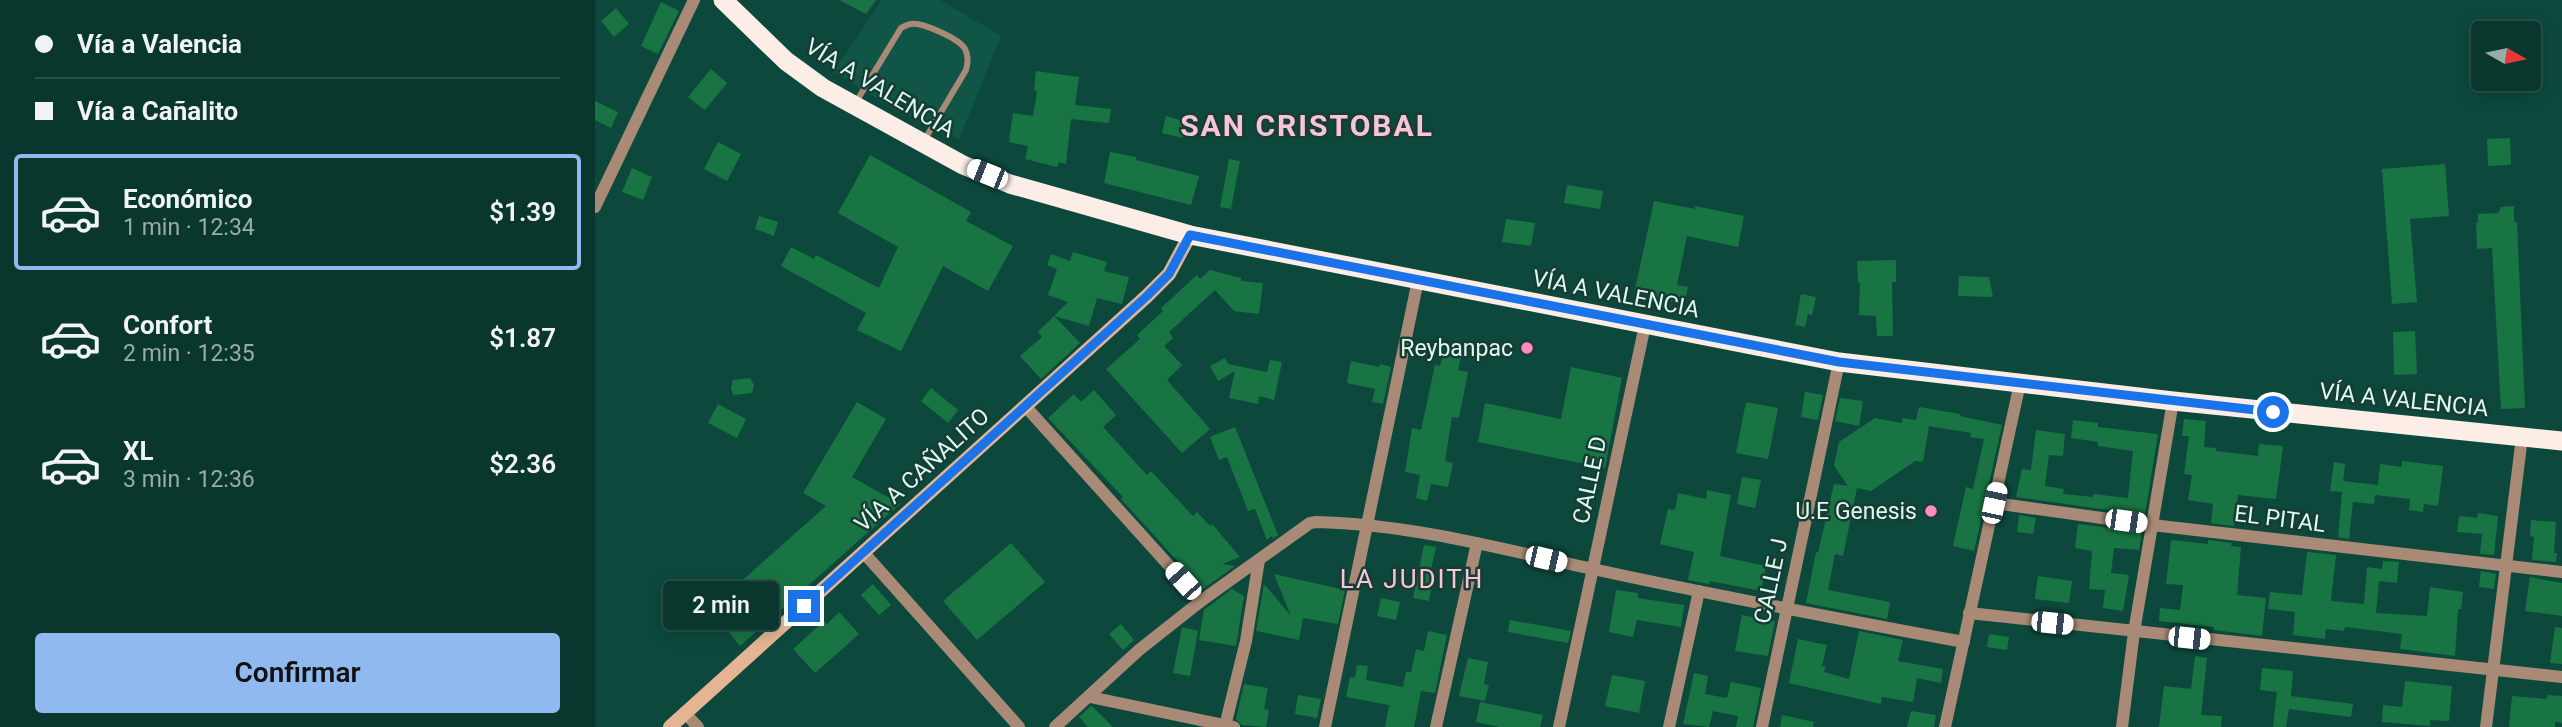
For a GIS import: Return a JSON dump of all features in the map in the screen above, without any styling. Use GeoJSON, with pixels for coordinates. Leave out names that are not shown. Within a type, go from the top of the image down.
{"type":"FeatureCollection","features":[{"type":"Feature","properties":{"kind":"highway","name":"VÍA A VALENCIA"},"geometry":{"type":"LineString","coordinates":[[723,0],[786,61],[823,89],[963,165],[1010,184],[1190,235],[1839,362],[2173,401],[2562,441]]}},
{"type":"Feature","properties":{"kind":"main road","name":"VÍA A CAÑALITO"},"geometry":{"type":"LineString","coordinates":[[670,727],[1026,407],[1169,274],[1190,235]]}},
{"type":"Feature","properties":{"kind":"street"},"geometry":{"type":"LineString","coordinates":[[595,207],[694,0]]}},
{"type":"Feature","properties":{"kind":"street"},"geometry":{"type":"LineString","coordinates":[[1325,727],[1418,280]]}},
{"type":"Feature","properties":{"kind":"street","name":"CALLE D"},"geometry":{"type":"LineString","coordinates":[[1559,727],[1645,325]]}},
{"type":"Feature","properties":{"kind":"street","name":"CALLE J"},"geometry":{"type":"LineString","coordinates":[[1762,727],[1839,362]]}},
{"type":"Feature","properties":{"kind":"street"},"geometry":{"type":"LineString","coordinates":[[1945,727],[2019,383]]}},
{"type":"Feature","properties":{"kind":"street"},"geometry":{"type":"LineString","coordinates":[[2122,727],[2134,632],[2173,401]]}},
{"type":"Feature","properties":{"kind":"street"},"geometry":{"type":"LineString","coordinates":[[1026,407],[1201,601]]}},
{"type":"Feature","properties":{"kind":"street"},"geometry":{"type":"LineString","coordinates":[[2486,727],[2522,437]]}},
{"type":"Feature","properties":{"kind":"street","name":"EL PITAL"},"geometry":{"type":"LineString","coordinates":[[1994,503],[2152,525],[2562,572]]}},
{"type":"Feature","properties":{"kind":"street"},"geometry":{"type":"LineString","coordinates":[[1055,727],[1139,650],[1201,601],[1310,523],[1316,522],[1368,524],[1477,543],[1699,592],[1964,642]]}},
{"type":"Feature","properties":{"kind":"street"},"geometry":{"type":"LineString","coordinates":[[1436,727],[1477,543]]}},
{"type":"Feature","properties":{"kind":"street"},"geometry":{"type":"LineString","coordinates":[[864,553],[1019,727]]}},
{"type":"Feature","properties":{"kind":"street"},"geometry":{"type":"LineString","coordinates":[[1090,696],[1198,724],[1230,726],[1259,560]]}},
{"type":"Feature","properties":{"kind":"street"},"geometry":{"type":"LineString","coordinates":[[1669,727],[1699,592]]}},
{"type":"Feature","properties":{"kind":"street"},"geometry":{"type":"LineString","coordinates":[[1969,613],[2562,677]]}},
{"type":"Feature","properties":{"kind":"street"},"geometry":{"type":"LineString","coordinates":[[685,713],[698,727]]}},
{"type":"Feature","properties":{"kind":"lane"},"geometry":{"type":"LineString","coordinates":[[854,106],[901,28],[909,23],[918,24],[958,40],[965,48],[968,60],[966,70],[922,144]]}},
{"type":"Feature","properties":{"kind":"shaded area"},"geometry":{"type":"Polygon","coordinates":[[[882,0],[940,0],[1001,36],[959,139],[901,113],[833,72],[882,0]]]}},
{"type":"Feature","properties":{"kind":"building"},"geometry":{"type":"Polygon","coordinates":[[[839,0],[876,0],[866,14],[839,0]]]}},
{"type":"Feature","properties":{"kind":"building"},"geometry":{"type":"Polygon","coordinates":[[[661,2],[679,11],[658,54],[641,46],[661,2]]]}},
{"type":"Feature","properties":{"kind":"building"},"geometry":{"type":"Polygon","coordinates":[[[616,8],[629,24],[614,37],[601,21],[616,8]]]}},
{"type":"Feature","properties":{"kind":"building"},"geometry":{"type":"Polygon","coordinates":[[[711,69],[727,83],[705,110],[688,97],[711,69]]]}},
{"type":"Feature","properties":{"kind":"building"},"geometry":{"type":"Polygon","coordinates":[[[1036,71],[1079,77],[1075,105],[1111,109],[1109,123],[1071,119],[1066,164],[1059,162],[1057,167],[1025,159],[1028,146],[1009,142],[1013,113],[1033,116],[1037,91],[1034,90],[1036,71]]]}},
{"type":"Feature","properties":{"kind":"building"},"geometry":{"type":"Polygon","coordinates":[[[595,101],[618,112],[611,128],[595,120],[595,101]]]}},
{"type":"Feature","properties":{"kind":"building"},"geometry":{"type":"Polygon","coordinates":[[[1166,116],[1187,122],[1183,138],[1162,133],[1166,116]]]}},
{"type":"Feature","properties":{"kind":"building"},"geometry":{"type":"Polygon","coordinates":[[[2510,138],[2511,165],[2488,166],[2487,139],[2510,138]]]}},
{"type":"Feature","properties":{"kind":"building"},"geometry":{"type":"Polygon","coordinates":[[[718,142],[741,154],[727,181],[704,169],[718,142]]]}},
{"type":"Feature","properties":{"kind":"building"},"geometry":{"type":"Polygon","coordinates":[[[1110,152],[1199,176],[1191,205],[1104,183],[1110,152]]]}},
{"type":"Feature","properties":{"kind":"building"},"geometry":{"type":"Polygon","coordinates":[[[870,155],[971,212],[966,221],[1013,246],[988,291],[943,266],[901,351],[857,330],[866,313],[781,266],[791,247],[814,259],[816,255],[879,288],[898,247],[838,213],[870,155]]]}},
{"type":"Feature","properties":{"kind":"building"},"geometry":{"type":"Polygon","coordinates":[[[1229,159],[1240,161],[1231,209],[1220,207],[1229,159]]]}},
{"type":"Feature","properties":{"kind":"building"},"geometry":{"type":"Polygon","coordinates":[[[2445,164],[2449,216],[2410,219],[2417,302],[2392,304],[2382,169],[2445,164]]]}},
{"type":"Feature","properties":{"kind":"building"},"geometry":{"type":"Polygon","coordinates":[[[632,168],[652,177],[643,200],[622,192],[632,168]]]}},
{"type":"Feature","properties":{"kind":"building"},"geometry":{"type":"Polygon","coordinates":[[[1567,185],[1603,191],[1600,209],[1564,203],[1567,185]]]}},
{"type":"Feature","properties":{"kind":"building"},"geometry":{"type":"Polygon","coordinates":[[[1654,201],[1744,216],[1738,247],[1687,236],[1677,285],[1688,287],[1685,300],[1674,298],[1673,301],[1634,294],[1654,201]]]}},
{"type":"Feature","properties":{"kind":"building"},"geometry":{"type":"Polygon","coordinates":[[[2514,206],[2514,222],[2517,222],[2525,408],[2501,409],[2492,248],[2477,249],[2476,223],[2478,214],[2498,213],[2501,207],[2514,206]]]}},
{"type":"Feature","properties":{"kind":"building"},"geometry":{"type":"Polygon","coordinates":[[[759,216],[778,222],[774,236],[755,229],[759,216]]]}},
{"type":"Feature","properties":{"kind":"building"},"geometry":{"type":"Polygon","coordinates":[[[1506,219],[1535,223],[1531,246],[1502,242],[1506,219]]]}},
{"type":"Feature","properties":{"kind":"building"},"geometry":{"type":"Polygon","coordinates":[[[1073,252],[1107,262],[1104,271],[1129,277],[1122,304],[1097,298],[1089,326],[1054,316],[1068,302],[1048,295],[1057,269],[1047,265],[1051,254],[1070,261],[1073,252]]]}},
{"type":"Feature","properties":{"kind":"building"},"geometry":{"type":"Polygon","coordinates":[[[1896,260],[1896,282],[1892,282],[1893,336],[1877,336],[1876,316],[1859,315],[1860,283],[1857,261],[1896,260]]]}},
{"type":"Feature","properties":{"kind":"building"},"geometry":{"type":"Polygon","coordinates":[[[1210,270],[1241,278],[1241,281],[1263,283],[1259,314],[1234,311],[1215,290],[1169,332],[1173,338],[1164,346],[1182,365],[1167,380],[1210,429],[1182,453],[1106,369],[1140,339],[1137,335],[1163,311],[1161,308],[1197,275],[1200,279],[1210,270]]]}},
{"type":"Feature","properties":{"kind":"building"},"geometry":{"type":"Polygon","coordinates":[[[1959,276],[1989,277],[1993,297],[1958,296],[1959,276]]]}},
{"type":"Feature","properties":{"kind":"building"},"geometry":{"type":"Polygon","coordinates":[[[1801,294],[1816,297],[1812,315],[1808,314],[1805,327],[1795,325],[1801,294]]]}},
{"type":"Feature","properties":{"kind":"building"},"geometry":{"type":"Polygon","coordinates":[[[1054,316],[1080,343],[1041,379],[1020,356],[1042,337],[1038,332],[1054,316]]]}},
{"type":"Feature","properties":{"kind":"building"},"geometry":{"type":"Polygon","coordinates":[[[2415,331],[2417,374],[2394,375],[2393,332],[2415,331]]]}},
{"type":"Feature","properties":{"kind":"building"},"geometry":{"type":"Polygon","coordinates":[[[1443,354],[1461,357],[1458,370],[1468,372],[1459,418],[1452,417],[1445,461],[1453,463],[1448,487],[1431,484],[1427,501],[1416,498],[1420,475],[1405,472],[1412,428],[1421,430],[1435,365],[1440,366],[1443,354]]]}},
{"type":"Feature","properties":{"kind":"building"},"geometry":{"type":"Polygon","coordinates":[[[1225,358],[1228,364],[1267,372],[1270,360],[1282,362],[1274,400],[1259,396],[1258,404],[1229,398],[1235,371],[1218,381],[1210,366],[1225,358]]]}},
{"type":"Feature","properties":{"kind":"building"},"geometry":{"type":"Polygon","coordinates":[[[1351,361],[1391,367],[1383,404],[1372,402],[1375,389],[1347,383],[1351,361]]]}},
{"type":"Feature","properties":{"kind":"building"},"geometry":{"type":"Polygon","coordinates":[[[1571,367],[1622,378],[1605,468],[1478,442],[1485,403],[1561,419],[1571,367]]]}},
{"type":"Feature","properties":{"kind":"building"},"geometry":{"type":"Polygon","coordinates":[[[750,378],[754,385],[752,393],[733,395],[733,380],[750,378]]]}},
{"type":"Feature","properties":{"kind":"building"},"geometry":{"type":"Polygon","coordinates":[[[931,388],[958,410],[948,423],[921,401],[931,388]]]}},
{"type":"Feature","properties":{"kind":"building"},"geometry":{"type":"Polygon","coordinates":[[[1094,390],[1116,415],[1103,427],[1147,475],[1151,471],[1193,516],[1197,512],[1210,526],[1212,524],[1240,557],[1222,564],[1235,566],[1203,589],[1121,499],[1123,497],[1048,418],[1074,394],[1081,402],[1094,390]]]}},
{"type":"Feature","properties":{"kind":"building"},"geometry":{"type":"Polygon","coordinates":[[[1805,392],[1823,395],[1818,420],[1801,417],[1805,392]]]}},
{"type":"Feature","properties":{"kind":"building"},"geometry":{"type":"Polygon","coordinates":[[[1840,398],[1863,401],[1859,426],[1835,421],[1840,398]]]}},
{"type":"Feature","properties":{"kind":"building"},"geometry":{"type":"Polygon","coordinates":[[[857,402],[886,419],[852,477],[900,504],[740,646],[727,630],[737,621],[719,601],[826,506],[803,493],[857,402]]]}},
{"type":"Feature","properties":{"kind":"building"},"geometry":{"type":"Polygon","coordinates":[[[1746,402],[1778,408],[1768,459],[1736,453],[1746,402]]]}},
{"type":"Feature","properties":{"kind":"building"},"geometry":{"type":"Polygon","coordinates":[[[718,404],[746,419],[737,438],[708,423],[718,404]]]}},
{"type":"Feature","properties":{"kind":"building"},"geometry":{"type":"Polygon","coordinates":[[[1919,407],[2002,425],[1974,551],[1953,546],[1966,487],[1973,489],[1984,439],[1970,437],[1971,433],[1929,426],[1923,462],[1915,461],[1871,491],[1857,488],[1843,556],[1835,554],[1828,590],[1890,602],[1887,619],[1806,603],[1834,484],[1848,486],[1834,466],[1839,442],[1875,418],[1902,423],[1902,418],[1916,420],[1919,407]]]}},
{"type":"Feature","properties":{"kind":"building"},"geometry":{"type":"Polygon","coordinates":[[[2184,419],[2206,421],[2204,447],[2216,448],[2216,451],[2258,456],[2259,444],[2283,446],[2276,499],[2238,495],[2234,526],[2211,523],[2213,504],[2188,500],[2192,475],[2184,474],[2189,436],[2182,436],[2184,419]]]}},
{"type":"Feature","properties":{"kind":"building"},"geometry":{"type":"Polygon","coordinates":[[[2073,420],[2098,423],[2098,427],[2158,434],[2145,515],[2016,497],[2022,469],[2031,470],[2036,430],[2065,434],[2063,456],[2049,455],[2045,486],[2064,489],[2063,494],[2128,498],[2133,451],[2098,446],[2098,442],[2071,438],[2073,420]]]}},
{"type":"Feature","properties":{"kind":"building"},"geometry":{"type":"Polygon","coordinates":[[[1235,427],[1278,535],[1272,539],[1273,535],[1267,540],[1255,509],[1248,511],[1227,457],[1219,460],[1210,437],[1235,427]]]}},
{"type":"Feature","properties":{"kind":"building"},"geometry":{"type":"Polygon","coordinates":[[[2402,461],[2443,466],[2438,506],[2424,504],[2423,512],[2409,510],[2410,499],[2375,495],[2374,504],[2353,502],[2349,539],[2338,537],[2342,492],[2330,491],[2334,462],[2345,464],[2343,481],[2378,485],[2380,464],[2402,467],[2402,461]]]}},
{"type":"Feature","properties":{"kind":"building"},"geometry":{"type":"Polygon","coordinates":[[[1742,477],[1761,480],[1755,508],[1737,504],[1742,477]]]}},
{"type":"Feature","properties":{"kind":"building"},"geometry":{"type":"Polygon","coordinates":[[[1707,490],[1731,495],[1720,556],[1766,566],[1761,591],[1710,581],[1709,584],[1688,580],[1694,552],[1660,544],[1668,509],[1675,510],[1678,493],[1706,499],[1707,490]]]}},
{"type":"Feature","properties":{"kind":"building"},"geometry":{"type":"Polygon","coordinates":[[[2478,513],[2498,516],[2494,555],[2480,554],[2482,534],[2457,532],[2459,516],[2477,518],[2478,513]]]}},
{"type":"Feature","properties":{"kind":"building"},"geometry":{"type":"Polygon","coordinates":[[[2019,515],[2036,518],[2033,534],[2017,532],[2019,515]]]}},
{"type":"Feature","properties":{"kind":"building"},"geometry":{"type":"Polygon","coordinates":[[[2531,520],[2556,522],[2556,562],[2532,560],[2534,537],[2530,536],[2531,520]]]}},
{"type":"Feature","properties":{"kind":"building"},"geometry":{"type":"Polygon","coordinates":[[[2078,524],[2142,532],[2139,550],[2114,548],[2111,573],[2129,575],[2123,611],[2103,608],[2105,590],[2089,589],[2092,551],[2075,548],[2078,524]]]}},
{"type":"Feature","properties":{"kind":"building"},"geometry":{"type":"Polygon","coordinates":[[[2171,540],[2208,544],[2208,540],[2241,547],[2237,595],[2266,598],[2262,636],[2159,621],[2160,608],[2180,610],[2183,585],[2166,584],[2171,540]]]}},
{"type":"Feature","properties":{"kind":"building"},"geometry":{"type":"Polygon","coordinates":[[[1011,543],[1045,582],[977,640],[943,601],[1011,543]]]}},
{"type":"Feature","properties":{"kind":"building"},"geometry":{"type":"Polygon","coordinates":[[[1424,545],[1436,547],[1429,578],[1433,578],[1429,601],[1413,598],[1424,545]]]}},
{"type":"Feature","properties":{"kind":"building"},"geometry":{"type":"Polygon","coordinates":[[[2307,552],[2336,555],[2331,601],[2364,604],[2367,567],[2382,569],[2383,561],[2399,562],[2397,583],[2379,581],[2376,613],[2427,616],[2430,587],[2463,592],[2461,609],[2458,609],[2455,656],[2400,649],[2402,634],[2345,627],[2344,631],[2326,629],[2325,639],[2293,635],[2295,612],[2268,609],[2270,592],[2302,595],[2307,552]]]}},
{"type":"Feature","properties":{"kind":"building"},"geometry":{"type":"Polygon","coordinates":[[[2481,571],[2496,574],[2494,589],[2479,587],[2481,571]]]}},
{"type":"Feature","properties":{"kind":"building"},"geometry":{"type":"Polygon","coordinates":[[[1274,574],[1345,590],[1338,624],[1303,618],[1299,640],[1256,631],[1264,584],[1291,616],[1274,574]]]}},
{"type":"Feature","properties":{"kind":"building"},"geometry":{"type":"Polygon","coordinates":[[[2038,576],[2072,581],[2069,603],[2035,599],[2038,576]]]}},
{"type":"Feature","properties":{"kind":"building"},"geometry":{"type":"Polygon","coordinates":[[[2530,577],[2562,583],[2562,616],[2525,611],[2530,577]]]}},
{"type":"Feature","properties":{"kind":"building"},"geometry":{"type":"Polygon","coordinates":[[[873,584],[891,605],[879,615],[861,595],[873,584]]]}},
{"type":"Feature","properties":{"kind":"building"},"geometry":{"type":"Polygon","coordinates":[[[1232,589],[1244,596],[1236,646],[1199,640],[1204,610],[1232,589]]]}},
{"type":"Feature","properties":{"kind":"building"},"geometry":{"type":"Polygon","coordinates":[[[1616,590],[1638,593],[1638,598],[1684,605],[1681,627],[1637,620],[1633,637],[1609,632],[1616,590]]]}},
{"type":"Feature","properties":{"kind":"building"},"geometry":{"type":"Polygon","coordinates":[[[1381,598],[1400,602],[1396,620],[1377,616],[1381,598]]]}},
{"type":"Feature","properties":{"kind":"building"},"geometry":{"type":"Polygon","coordinates":[[[839,612],[859,634],[815,673],[793,649],[824,621],[827,624],[839,612]]]}},
{"type":"Feature","properties":{"kind":"building"},"geometry":{"type":"Polygon","coordinates":[[[1742,615],[1775,621],[1768,656],[1735,651],[1742,615]]]}},
{"type":"Feature","properties":{"kind":"building"},"geometry":{"type":"Polygon","coordinates":[[[1510,620],[1571,631],[1568,643],[1508,632],[1510,620]]]}},
{"type":"Feature","properties":{"kind":"building"},"geometry":{"type":"Polygon","coordinates":[[[1121,624],[1134,640],[1123,650],[1109,634],[1121,624]]]}},
{"type":"Feature","properties":{"kind":"building"},"geometry":{"type":"Polygon","coordinates":[[[1182,627],[1198,631],[1190,676],[1173,673],[1182,627]]]}},
{"type":"Feature","properties":{"kind":"building"},"geometry":{"type":"Polygon","coordinates":[[[2555,627],[2562,628],[2562,664],[2550,663],[2555,627]]]}},
{"type":"Feature","properties":{"kind":"building"},"geometry":{"type":"Polygon","coordinates":[[[1428,631],[1447,635],[1435,693],[1421,691],[1414,727],[1385,727],[1389,705],[1346,697],[1350,677],[1355,678],[1357,665],[1368,666],[1366,680],[1403,687],[1406,672],[1411,672],[1416,649],[1424,651],[1428,631]]]}},
{"type":"Feature","properties":{"kind":"building"},"geometry":{"type":"Polygon","coordinates":[[[1859,631],[1903,640],[1898,661],[1943,669],[1941,683],[1917,678],[1913,702],[1882,697],[1881,704],[1789,683],[1798,639],[1827,645],[1822,666],[1826,667],[1824,672],[1849,679],[1859,631]]]}},
{"type":"Feature","properties":{"kind":"building"},"geometry":{"type":"Polygon","coordinates":[[[1989,634],[2009,637],[2007,650],[1987,647],[1989,634]]]}},
{"type":"Feature","properties":{"kind":"building"},"geometry":{"type":"Polygon","coordinates":[[[2195,656],[2207,658],[2201,715],[2222,716],[2221,727],[2159,727],[2164,686],[2191,689],[2195,656]]]}},
{"type":"Feature","properties":{"kind":"building"},"geometry":{"type":"Polygon","coordinates":[[[1468,658],[1488,662],[1484,684],[1489,685],[1485,701],[1459,696],[1468,658]]]}},
{"type":"Feature","properties":{"kind":"building"},"geometry":{"type":"Polygon","coordinates":[[[2262,668],[2293,671],[2291,696],[2353,704],[2351,717],[2289,709],[2286,727],[2273,727],[2277,692],[2260,690],[2262,668]]]}},
{"type":"Feature","properties":{"kind":"building"},"geometry":{"type":"Polygon","coordinates":[[[1694,673],[1708,676],[1705,694],[1727,698],[1731,682],[1761,688],[1753,727],[1736,727],[1738,716],[1713,711],[1709,727],[1683,724],[1694,673]]]}},
{"type":"Feature","properties":{"kind":"building"},"geometry":{"type":"Polygon","coordinates":[[[1612,675],[1645,681],[1639,713],[1605,706],[1612,675]]]}},
{"type":"Feature","properties":{"kind":"building"},"geometry":{"type":"Polygon","coordinates":[[[2405,681],[2452,686],[2449,721],[2430,720],[2430,726],[2382,722],[2383,705],[2402,707],[2405,681]]]}},
{"type":"Feature","properties":{"kind":"building"},"geometry":{"type":"Polygon","coordinates":[[[1244,684],[1268,688],[1264,709],[1269,710],[1266,727],[1242,725],[1236,719],[1244,684]]]}},
{"type":"Feature","properties":{"kind":"building"},"geometry":{"type":"Polygon","coordinates":[[[1298,695],[1321,699],[1317,718],[1295,714],[1298,695]]]}},
{"type":"Feature","properties":{"kind":"building"},"geometry":{"type":"Polygon","coordinates":[[[2547,695],[2562,696],[2562,723],[2555,722],[2555,727],[2509,727],[2512,696],[2547,699],[2547,695]]]}},
{"type":"Feature","properties":{"kind":"building"},"geometry":{"type":"Polygon","coordinates":[[[1480,702],[1543,715],[1540,727],[1500,727],[1476,722],[1480,702]]]}},
{"type":"Feature","properties":{"kind":"building"},"geometry":{"type":"Polygon","coordinates":[[[1091,706],[1113,727],[1088,727],[1079,717],[1091,706]]]}},
{"type":"Feature","properties":{"kind":"building"},"geometry":{"type":"Polygon","coordinates":[[[1911,711],[1936,715],[1934,727],[1907,727],[1911,711]]]}},
{"type":"Feature","properties":{"kind":"building"},"geometry":{"type":"Polygon","coordinates":[[[1782,715],[1814,722],[1813,727],[1780,727],[1782,715]]]}},
{"type":"Feature","properties":{"kind":"place","name":"Reybanpac"},"geometry":{"type":"Point","coordinates":[1527,348]}},
{"type":"Feature","properties":{"kind":"place","name":"U.E Genesis"},"geometry":{"type":"Point","coordinates":[1931,511]}},
{"type":"Feature","properties":{"kind":"district","name":"SAN CRISTOBAL"},"geometry":{"type":"Point","coordinates":[1307,125]}},
{"type":"Feature","properties":{"kind":"district","name":"LA JUDITH"},"geometry":{"type":"Point","coordinates":[1412,579]}},
{"type":"Feature","properties":{"kind":"route"},"geometry":{"type":"LineString","coordinates":[[804,606],[1147,296],[1169,274],[1190,235],[1839,362],[2273,412]]}}]}
